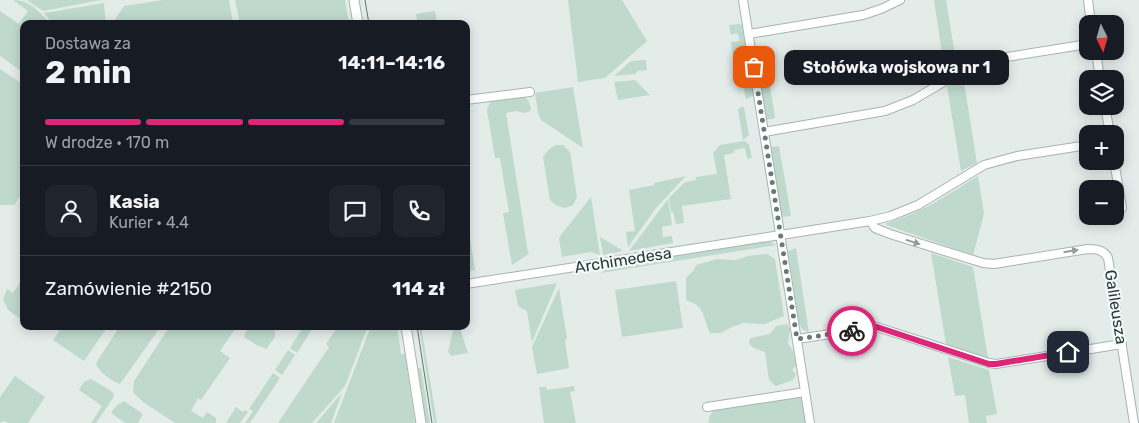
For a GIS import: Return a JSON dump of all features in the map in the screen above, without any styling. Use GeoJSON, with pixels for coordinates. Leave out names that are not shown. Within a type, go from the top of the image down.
{"type":"FeatureCollection","features":[{"type":"Feature","properties":{"kind":"street"},"geometry":{"type":"LineString","coordinates":[[354,0],[357,20]]}},
{"type":"Feature","properties":{"kind":"street"},"geometry":{"type":"LineString","coordinates":[[743,0],[810,423]]}},
{"type":"Feature","properties":{"kind":"street"},"geometry":{"type":"LineString","coordinates":[[748,34],[863,15],[900,0]]}},
{"type":"Feature","properties":{"kind":"street"},"geometry":{"type":"LineString","coordinates":[[1088,0],[1090,15]]}},
{"type":"Feature","properties":{"kind":"street"},"geometry":{"type":"LineString","coordinates":[[764,132],[885,111],[913,100],[969,67],[988,60],[1079,45]]}},
{"type":"Feature","properties":{"kind":"street"},"geometry":{"type":"LineString","coordinates":[[470,100],[530,92]]}},
{"type":"Feature","properties":{"kind":"street","name":"Archimedesa"},"geometry":{"type":"LineString","coordinates":[[470,283],[870,221],[891,216],[918,205],[984,165],[1017,156],[1079,146]]}},
{"type":"Feature","properties":{"kind":"street","name":"Galileusza"},"geometry":{"type":"LineString","coordinates":[[870,221],[873,226],[881,231],[983,263],[994,264],[1088,249],[1095,249],[1106,255],[1134,423]]}},
{"type":"Feature","properties":{"kind":"street"},"geometry":{"type":"LineString","coordinates":[[797,339],[877,327],[989,364],[1122,344]]}},
{"type":"Feature","properties":{"kind":"street"},"geometry":{"type":"LineString","coordinates":[[407,330],[421,423]]}},
{"type":"Feature","properties":{"kind":"street"},"geometry":{"type":"LineString","coordinates":[[706,407],[805,392]]}},
{"type":"Feature","properties":{"kind":"green space"},"geometry":{"type":"Polygon","coordinates":[[[13,0],[30,4],[46,20],[22,20],[28,11],[13,0]]]}},
{"type":"Feature","properties":{"kind":"green space"},"geometry":{"type":"Polygon","coordinates":[[[27,0],[101,0],[43,11],[27,0]]]}},
{"type":"Feature","properties":{"kind":"green space"},"geometry":{"type":"Polygon","coordinates":[[[163,0],[229,0],[232,20],[115,20],[124,6],[163,0]]]}},
{"type":"Feature","properties":{"kind":"green space"},"geometry":{"type":"Polygon","coordinates":[[[235,0],[345,0],[348,20],[239,20],[235,0]]]}},
{"type":"Feature","properties":{"kind":"green space"},"geometry":{"type":"Polygon","coordinates":[[[568,0],[622,0],[647,41],[605,78],[578,82],[568,0]]]}},
{"type":"Feature","properties":{"kind":"green space"},"geometry":{"type":"Polygon","coordinates":[[[934,0],[946,0],[957,67],[945,73],[934,0]]]}},
{"type":"Feature","properties":{"kind":"green space"},"geometry":{"type":"Polygon","coordinates":[[[104,3],[106,20],[50,20],[44,13],[104,3]]]}},
{"type":"Feature","properties":{"kind":"green space"},"geometry":{"type":"Polygon","coordinates":[[[0,11],[19,24],[20,23],[20,70],[0,56],[0,11]]]}},
{"type":"Feature","properties":{"kind":"green space"},"geometry":{"type":"Polygon","coordinates":[[[435,11],[436,20],[417,20],[416,14],[435,11]]]}},
{"type":"Feature","properties":{"kind":"green space"},"geometry":{"type":"Polygon","coordinates":[[[729,25],[742,25],[748,58],[741,75],[741,83],[737,83],[731,42],[740,41],[737,33],[731,35],[729,25]]]}},
{"type":"Feature","properties":{"kind":"green space"},"geometry":{"type":"Polygon","coordinates":[[[764,47],[775,118],[766,120],[755,48],[764,47]]]}},
{"type":"Feature","properties":{"kind":"green space"},"geometry":{"type":"Polygon","coordinates":[[[646,60],[647,70],[638,71],[635,74],[614,76],[631,61],[646,60]]]}},
{"type":"Feature","properties":{"kind":"green space"},"geometry":{"type":"Polygon","coordinates":[[[749,64],[754,93],[753,96],[746,99],[743,77],[749,64]]]}},
{"type":"Feature","properties":{"kind":"green space"},"geometry":{"type":"Polygon","coordinates":[[[0,69],[20,82],[20,196],[14,205],[0,205],[0,69]]]}},
{"type":"Feature","properties":{"kind":"green space"},"geometry":{"type":"Polygon","coordinates":[[[963,77],[977,163],[961,171],[947,86],[963,77]]]}},
{"type":"Feature","properties":{"kind":"green space"},"geometry":{"type":"Polygon","coordinates":[[[635,80],[650,95],[618,100],[614,82],[635,80]]]}},
{"type":"Feature","properties":{"kind":"green space"},"geometry":{"type":"Polygon","coordinates":[[[573,87],[583,148],[541,120],[538,113],[535,93],[573,87]]]}},
{"type":"Feature","properties":{"kind":"green space"},"geometry":{"type":"Polygon","coordinates":[[[523,96],[528,100],[531,108],[530,111],[506,113],[528,253],[530,253],[512,265],[503,213],[509,212],[500,158],[495,158],[487,110],[493,99],[523,96]]]}},
{"type":"Feature","properties":{"kind":"green space"},"geometry":{"type":"Polygon","coordinates":[[[744,107],[749,135],[743,140],[738,110],[744,107]]]}},
{"type":"Feature","properties":{"kind":"green space"},"geometry":{"type":"Polygon","coordinates":[[[744,141],[749,144],[752,158],[747,159],[745,148],[734,150],[734,153],[724,155],[731,199],[682,206],[684,223],[676,224],[673,212],[671,212],[669,198],[685,182],[696,180],[696,177],[717,174],[713,153],[720,145],[744,141]]]}},
{"type":"Feature","properties":{"kind":"green space"},"geometry":{"type":"Polygon","coordinates":[[[556,145],[563,145],[570,152],[577,197],[573,205],[565,208],[557,206],[550,200],[543,157],[548,150],[556,145]]]}},
{"type":"Feature","properties":{"kind":"green space"},"geometry":{"type":"Polygon","coordinates":[[[779,146],[791,216],[782,217],[771,147],[779,146]]]}},
{"type":"Feature","properties":{"kind":"green space"},"geometry":{"type":"Polygon","coordinates":[[[686,176],[656,208],[628,247],[626,232],[635,231],[629,190],[686,176]]]}},
{"type":"Feature","properties":{"kind":"green space"},"geometry":{"type":"Polygon","coordinates":[[[978,176],[984,214],[973,255],[886,225],[886,223],[923,209],[978,176]]]}},
{"type":"Feature","properties":{"kind":"green space"},"geometry":{"type":"Polygon","coordinates":[[[591,197],[600,255],[591,252],[562,257],[559,239],[591,197]]]}},
{"type":"Feature","properties":{"kind":"green space"},"geometry":{"type":"Polygon","coordinates":[[[668,199],[672,225],[662,227],[663,237],[672,236],[673,243],[629,251],[668,199]]]}},
{"type":"Feature","properties":{"kind":"green space"},"geometry":{"type":"Polygon","coordinates":[[[470,237],[475,270],[470,271],[470,237]]]}},
{"type":"Feature","properties":{"kind":"green space"},"geometry":{"type":"Polygon","coordinates":[[[600,237],[622,250],[622,251],[603,255],[600,237]]]}},
{"type":"Feature","properties":{"kind":"green space"},"geometry":{"type":"Polygon","coordinates":[[[769,241],[776,245],[601,273],[609,267],[769,241]]]}},
{"type":"Feature","properties":{"kind":"green space"},"geometry":{"type":"Polygon","coordinates":[[[796,248],[809,333],[802,329],[799,324],[788,251],[796,248]]]}},
{"type":"Feature","properties":{"kind":"green space"},"geometry":{"type":"Polygon","coordinates":[[[931,253],[973,267],[988,358],[946,344],[931,253]]]}},
{"type":"Feature","properties":{"kind":"green space"},"geometry":{"type":"Polygon","coordinates":[[[767,254],[775,259],[784,316],[765,324],[744,323],[721,333],[710,333],[700,309],[697,305],[686,300],[686,278],[696,265],[717,259],[736,260],[748,256],[767,254]]]}},
{"type":"Feature","properties":{"kind":"green space"},"geometry":{"type":"Polygon","coordinates":[[[676,281],[683,328],[622,337],[615,290],[676,281]]]}},
{"type":"Feature","properties":{"kind":"green space"},"geometry":{"type":"Polygon","coordinates":[[[20,283],[20,318],[8,310],[3,299],[7,289],[13,293],[20,283]]]}},
{"type":"Feature","properties":{"kind":"green space"},"geometry":{"type":"Polygon","coordinates":[[[557,283],[532,342],[527,311],[518,306],[515,290],[557,283]]]}},
{"type":"Feature","properties":{"kind":"green space"},"geometry":{"type":"Polygon","coordinates":[[[559,288],[567,339],[565,340],[569,368],[537,374],[532,347],[559,288]]]}},
{"type":"Feature","properties":{"kind":"green space"},"geometry":{"type":"Polygon","coordinates":[[[787,324],[790,329],[788,344],[793,351],[796,366],[792,370],[796,374],[793,380],[776,386],[769,380],[765,352],[749,344],[750,338],[770,334],[776,326],[787,324]]]}},
{"type":"Feature","properties":{"kind":"green space"},"geometry":{"type":"Polygon","coordinates":[[[60,330],[105,330],[84,361],[53,340],[60,330]]]}},
{"type":"Feature","properties":{"kind":"green space"},"geometry":{"type":"Polygon","coordinates":[[[117,330],[158,330],[120,384],[102,373],[96,363],[117,330]]]}},
{"type":"Feature","properties":{"kind":"green space"},"geometry":{"type":"Polygon","coordinates":[[[167,330],[234,330],[220,351],[230,358],[201,400],[198,398],[191,411],[203,418],[207,412],[216,418],[216,423],[175,423],[143,402],[133,392],[134,381],[167,330]]]}},
{"type":"Feature","properties":{"kind":"green space"},"geometry":{"type":"Polygon","coordinates":[[[247,330],[274,330],[275,332],[275,337],[266,349],[244,337],[247,330]]]}},
{"type":"Feature","properties":{"kind":"green space"},"geometry":{"type":"Polygon","coordinates":[[[301,330],[311,330],[297,353],[290,348],[301,330]]]}},
{"type":"Feature","properties":{"kind":"green space"},"geometry":{"type":"Polygon","coordinates":[[[335,330],[366,330],[345,386],[312,423],[278,423],[329,347],[326,344],[335,330]]]}},
{"type":"Feature","properties":{"kind":"green space"},"geometry":{"type":"Polygon","coordinates":[[[398,330],[401,354],[405,354],[415,423],[334,423],[369,331],[398,330]]]}},
{"type":"Feature","properties":{"kind":"green space"},"geometry":{"type":"Polygon","coordinates":[[[420,330],[422,330],[437,423],[434,423],[420,330]]]}},
{"type":"Feature","properties":{"kind":"green space"},"geometry":{"type":"Polygon","coordinates":[[[453,330],[460,330],[468,353],[451,356],[448,352],[453,330]]]}},
{"type":"Feature","properties":{"kind":"green space"},"geometry":{"type":"Polygon","coordinates":[[[288,350],[295,355],[282,375],[275,370],[288,350]]]}},
{"type":"Feature","properties":{"kind":"green space"},"geometry":{"type":"Polygon","coordinates":[[[948,357],[989,370],[997,414],[986,416],[987,423],[969,423],[965,395],[955,396],[948,357]]]}},
{"type":"Feature","properties":{"kind":"green space"},"geometry":{"type":"Polygon","coordinates":[[[418,368],[421,368],[430,423],[426,423],[418,368]]]}},
{"type":"Feature","properties":{"kind":"green space"},"geometry":{"type":"Polygon","coordinates":[[[273,373],[280,378],[250,423],[245,423],[253,411],[249,409],[273,373]]]}},
{"type":"Feature","properties":{"kind":"green space"},"geometry":{"type":"Polygon","coordinates":[[[15,376],[45,397],[28,423],[8,423],[4,421],[0,423],[0,397],[15,376]]]}},
{"type":"Feature","properties":{"kind":"green space"},"geometry":{"type":"Polygon","coordinates":[[[91,379],[114,394],[96,423],[91,423],[102,406],[79,390],[84,382],[91,379]]]}},
{"type":"Feature","properties":{"kind":"green space"},"geometry":{"type":"Polygon","coordinates":[[[574,386],[575,391],[570,392],[576,423],[544,423],[539,387],[546,387],[547,390],[574,386]]]}},
{"type":"Feature","properties":{"kind":"green space"},"geometry":{"type":"Polygon","coordinates":[[[342,393],[331,423],[316,423],[342,393]]]}},
{"type":"Feature","properties":{"kind":"green space"},"geometry":{"type":"Polygon","coordinates":[[[802,394],[807,423],[707,423],[714,409],[802,394]]]}},
{"type":"Feature","properties":{"kind":"green space"},"geometry":{"type":"Polygon","coordinates":[[[124,401],[143,414],[138,423],[125,423],[111,413],[116,406],[124,401]]]}},
{"type":"Feature","properties":{"kind":"green space"},"geometry":{"type":"Polygon","coordinates":[[[236,407],[243,412],[245,410],[248,412],[240,423],[226,423],[236,407]]]}},
{"type":"Feature","properties":{"kind":"tram line"},"geometry":{"type":"LineString","coordinates":[[365,0],[368,20]]}},
{"type":"Feature","properties":{"kind":"tram line"},"geometry":{"type":"LineString","coordinates":[[418,330],[432,423]]}},
{"type":"Feature","properties":{"kind":"way so far"},"geometry":{"type":"LineString","coordinates":[[754,67],[797,339],[852,331]]}},
{"type":"Feature","properties":{"kind":"place","name":"Stołówka wojskowa nr 1"},"geometry":{"type":"Point","coordinates":[754,67]}},
{"type":"Feature","properties":{"kind":"route"},"geometry":{"type":"LineString","coordinates":[[852,331],[877,327],[989,364],[1068,352]]}}]}
